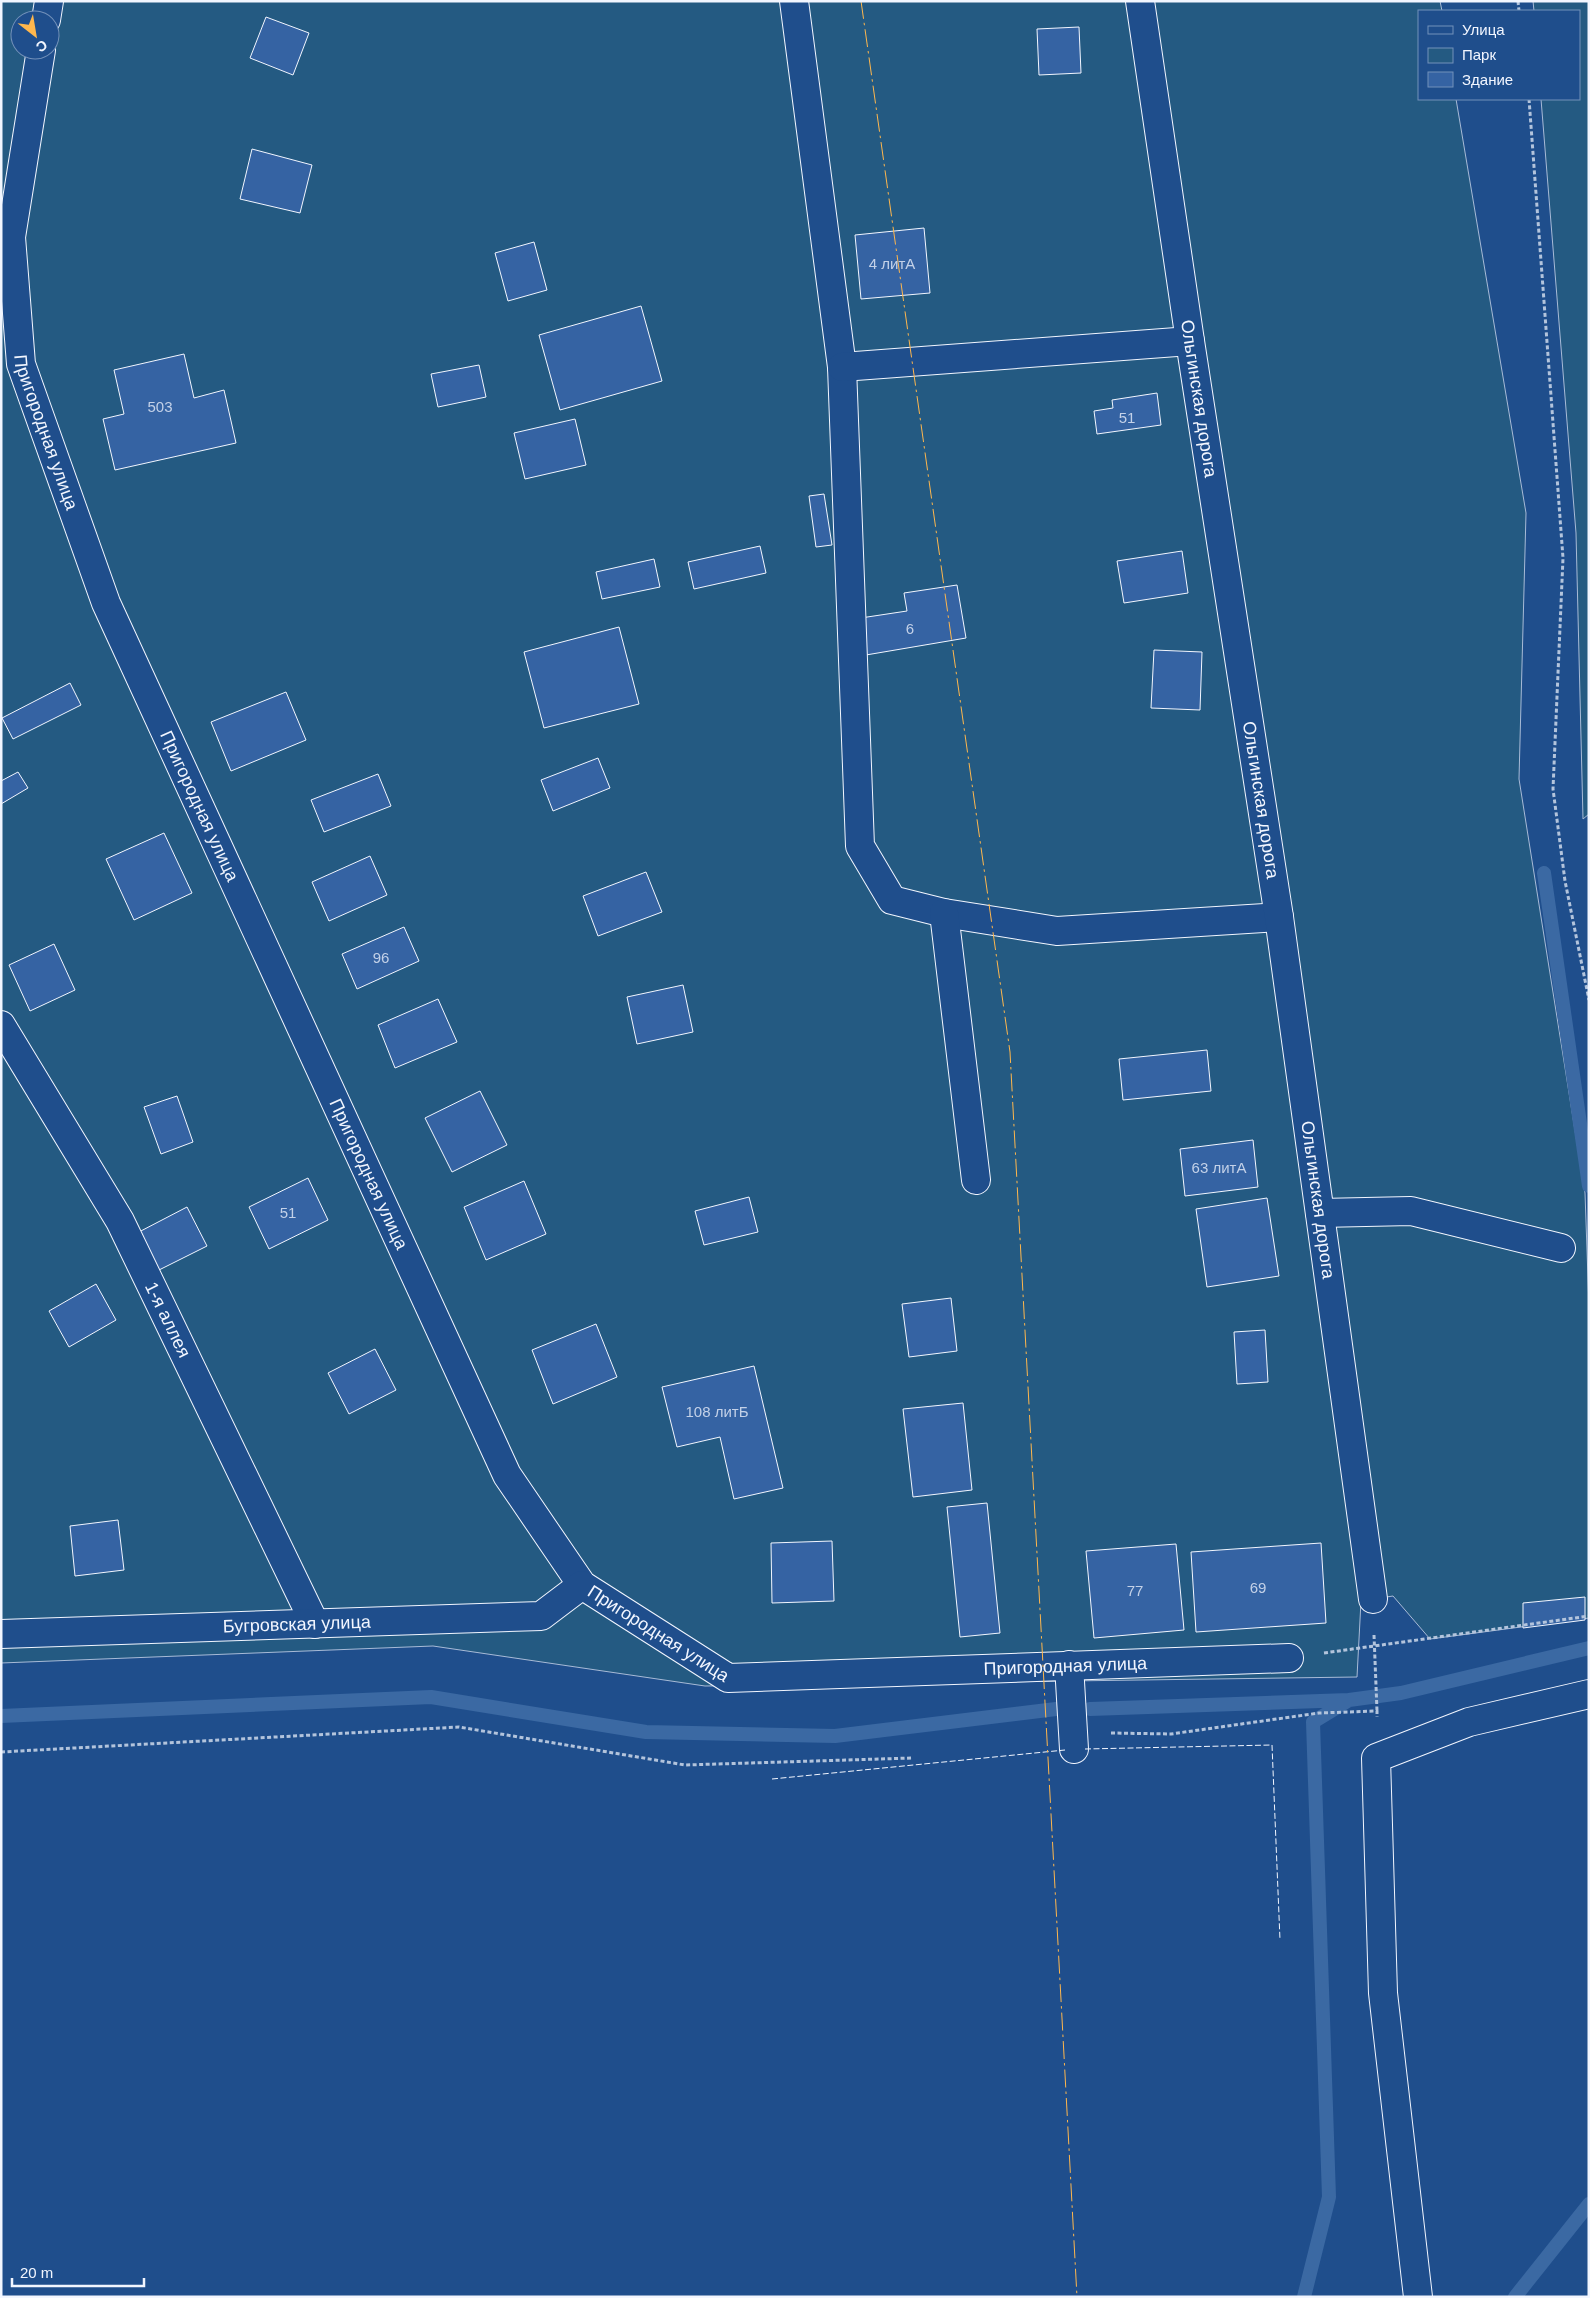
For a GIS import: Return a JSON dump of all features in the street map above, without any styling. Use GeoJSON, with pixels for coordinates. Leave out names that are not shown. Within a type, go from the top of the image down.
{"type":"FeatureCollection","features":[{"type":"Feature","properties":{"kind":"street"},"geometry":{"type":"LineString","coordinates":[[794,1],[842,367],[860,846],[892,900],[944,913],[1057,930],[1279,917]]}},
{"type":"Feature","properties":{"kind":"street","name":"Ольгинская дорога"},"geometry":{"type":"LineString","coordinates":[[1140,1],[1190,341],[1279,917],[1373,1599]]}},
{"type":"Feature","properties":{"kind":"street","name":"Пригородная улица"},"geometry":{"type":"LineString","coordinates":[[39,60],[6,244],[21,364],[106,603],[507,1475],[582,1585],[728,1678],[1289,1658]]}},
{"type":"Feature","properties":{"kind":"street"},"geometry":{"type":"LineString","coordinates":[[842,367],[1190,341]]}},
{"type":"Feature","properties":{"kind":"street"},"geometry":{"type":"LineString","coordinates":[[944,913],[976,1180]]}},
{"type":"Feature","properties":{"kind":"street","name":"1-я аллея"},"geometry":{"type":"LineString","coordinates":[[1,1025],[120,1221],[315,1624]]}},
{"type":"Feature","properties":{"kind":"street"},"geometry":{"type":"LineString","coordinates":[[1320,1212],[1411,1211],[1561,1248]]}},
{"type":"Feature","properties":{"kind":"street","name":"Бугровская улица"},"geometry":{"type":"LineString","coordinates":[[1,1634],[541,1616],[582,1585]]}},
{"type":"Feature","properties":{"kind":"street"},"geometry":{"type":"LineString","coordinates":[[1068,1665],[1073,1739]]}},
{"type":"Feature","properties":{"kind":"street"},"geometry":{"type":"LineString","coordinates":[[1418,2297],[1384,1993],[1376,1758],[1469,1722],[1589,1694]]}},
{"type":"Feature","properties":{"kind":"path"},"geometry":{"type":"LineString","coordinates":[[1529,100],[1563,558],[1553,789],[1565,881],[1589,1000]]}},
{"type":"Feature","properties":{"kind":"path"},"geometry":{"type":"LineString","coordinates":[[1373,1599],[1377,1712]]}},
{"type":"Feature","properties":{"kind":"path"},"geometry":{"type":"LineString","coordinates":[[1289,1658],[1589,1616]]}},
{"type":"Feature","properties":{"kind":"path"},"geometry":{"type":"LineString","coordinates":[[1073,1739],[1123,1734],[1171,1734],[1319,1713],[1358,1712]]}},
{"type":"Feature","properties":{"kind":"path"},"geometry":{"type":"LineString","coordinates":[[1,1752],[459,1727],[684,1765],[912,1758]]}},
{"type":"Feature","properties":{"kind":"green space"},"geometry":{"type":"Polygon","coordinates":[[[1,1],[1440,1],[1442,10],[1418,10],[1418,100],[1456,100],[1526,513],[1519,779],[1585,1193],[1589,1307],[1589,1618],[1430,1639],[1393,1596],[1361,1601],[1357,1677],[705,1686],[433,1646],[1,1663],[1,1]]]}},
{"type":"Feature","properties":{"kind":"green space"},"geometry":{"type":"Polygon","coordinates":[[[1533,1],[1589,1],[1589,814],[1583,819],[1576,533],[1541,100],[1580,100],[1580,10],[1534,10],[1533,1]]]}},
{"type":"Feature","properties":{"kind":"building"},"geometry":{"type":"Polygon","coordinates":[[[266,17],[309,33],[293,75],[250,58],[266,17]]]}},
{"type":"Feature","properties":{"kind":"building"},"geometry":{"type":"Polygon","coordinates":[[[1079,27],[1081,73],[1039,75],[1037,29],[1079,27]]]}},
{"type":"Feature","properties":{"kind":"building"},"geometry":{"type":"Polygon","coordinates":[[[252,149],[312,165],[300,213],[240,199],[252,149]]]}},
{"type":"Feature","properties":{"kind":"building"},"geometry":{"type":"Polygon","coordinates":[[[924,228],[930,293],[861,299],[855,235],[924,228]]]}},
{"type":"Feature","properties":{"kind":"building"},"geometry":{"type":"Polygon","coordinates":[[[534,242],[547,290],[508,301],[495,253],[534,242]]]}},
{"type":"Feature","properties":{"kind":"building"},"geometry":{"type":"Polygon","coordinates":[[[641,306],[662,381],[560,410],[539,335],[641,306]]]}},
{"type":"Feature","properties":{"kind":"building"},"geometry":{"type":"Polygon","coordinates":[[[184,354],[194,398],[224,390],[236,443],[115,470],[103,419],[124,414],[114,370],[184,354]]]}},
{"type":"Feature","properties":{"kind":"building"},"geometry":{"type":"Polygon","coordinates":[[[479,365],[486,397],[438,407],[431,374],[479,365]]]}},
{"type":"Feature","properties":{"kind":"building"},"geometry":{"type":"Polygon","coordinates":[[[1157,393],[1161,425],[1097,434],[1094,411],[1113,408],[1112,400],[1157,393]]]}},
{"type":"Feature","properties":{"kind":"building"},"geometry":{"type":"Polygon","coordinates":[[[575,419],[586,465],[525,479],[514,433],[575,419]]]}},
{"type":"Feature","properties":{"kind":"building"},"geometry":{"type":"Polygon","coordinates":[[[824,494],[832,545],[816,547],[809,496],[824,494]]]}},
{"type":"Feature","properties":{"kind":"building"},"geometry":{"type":"Polygon","coordinates":[[[760,546],[766,573],[694,589],[688,562],[760,546]]]}},
{"type":"Feature","properties":{"kind":"building"},"geometry":{"type":"Polygon","coordinates":[[[1182,551],[1188,593],[1124,603],[1117,561],[1182,551]]]}},
{"type":"Feature","properties":{"kind":"building"},"geometry":{"type":"Polygon","coordinates":[[[654,559],[660,587],[602,599],[596,572],[654,559]]]}},
{"type":"Feature","properties":{"kind":"building"},"geometry":{"type":"Polygon","coordinates":[[[957,585],[966,638],[860,656],[854,619],[907,611],[904,593],[957,585]]]}},
{"type":"Feature","properties":{"kind":"building"},"geometry":{"type":"Polygon","coordinates":[[[619,627],[639,704],[544,728],[524,652],[619,627]]]}},
{"type":"Feature","properties":{"kind":"building"},"geometry":{"type":"Polygon","coordinates":[[[1154,650],[1202,652],[1200,710],[1151,708],[1154,650]]]}},
{"type":"Feature","properties":{"kind":"building"},"geometry":{"type":"Polygon","coordinates":[[[70,683],[81,705],[13,739],[2,718],[70,683]]]}},
{"type":"Feature","properties":{"kind":"building"},"geometry":{"type":"Polygon","coordinates":[[[286,692],[306,740],[231,771],[211,722],[286,692]]]}},
{"type":"Feature","properties":{"kind":"building"},"geometry":{"type":"Polygon","coordinates":[[[598,758],[610,788],[553,811],[541,780],[598,758]]]}},
{"type":"Feature","properties":{"kind":"building"},"geometry":{"type":"Polygon","coordinates":[[[18,772],[28,788],[1,804],[1,781],[18,772]]]}},
{"type":"Feature","properties":{"kind":"building"},"geometry":{"type":"Polygon","coordinates":[[[378,774],[391,806],[324,832],[311,800],[378,774]]]}},
{"type":"Feature","properties":{"kind":"building"},"geometry":{"type":"Polygon","coordinates":[[[164,833],[192,893],[134,920],[106,859],[164,833]]]}},
{"type":"Feature","properties":{"kind":"building"},"geometry":{"type":"Polygon","coordinates":[[[370,856],[387,895],[329,921],[312,882],[370,856]]]}},
{"type":"Feature","properties":{"kind":"building"},"geometry":{"type":"Polygon","coordinates":[[[646,872],[662,912],[598,936],[583,896],[646,872]]]}},
{"type":"Feature","properties":{"kind":"building"},"geometry":{"type":"Polygon","coordinates":[[[404,927],[419,961],[357,989],[342,954],[404,927]]]}},
{"type":"Feature","properties":{"kind":"building"},"geometry":{"type":"Polygon","coordinates":[[[54,944],[75,990],[30,1011],[9,965],[54,944]]]}},
{"type":"Feature","properties":{"kind":"building"},"geometry":{"type":"Polygon","coordinates":[[[683,985],[693,1032],[637,1044],[627,997],[683,985]]]}},
{"type":"Feature","properties":{"kind":"building"},"geometry":{"type":"Polygon","coordinates":[[[438,999],[457,1042],[395,1068],[378,1025],[438,999]]]}},
{"type":"Feature","properties":{"kind":"building"},"geometry":{"type":"Polygon","coordinates":[[[1207,1050],[1211,1091],[1123,1100],[1119,1059],[1207,1050]]]}},
{"type":"Feature","properties":{"kind":"building"},"geometry":{"type":"Polygon","coordinates":[[[480,1091],[507,1145],[452,1172],[425,1118],[480,1091]]]}},
{"type":"Feature","properties":{"kind":"building"},"geometry":{"type":"Polygon","coordinates":[[[177,1096],[193,1142],[161,1154],[144,1107],[177,1096]]]}},
{"type":"Feature","properties":{"kind":"building"},"geometry":{"type":"Polygon","coordinates":[[[1253,1140],[1258,1187],[1185,1196],[1180,1149],[1253,1140]]]}},
{"type":"Feature","properties":{"kind":"building"},"geometry":{"type":"Polygon","coordinates":[[[308,1178],[328,1220],[269,1249],[249,1207],[308,1178]]]}},
{"type":"Feature","properties":{"kind":"building"},"geometry":{"type":"Polygon","coordinates":[[[524,1181],[546,1234],[486,1260],[464,1207],[524,1181]]]}},
{"type":"Feature","properties":{"kind":"building"},"geometry":{"type":"Polygon","coordinates":[[[749,1197],[758,1232],[704,1245],[695,1211],[749,1197]]]}},
{"type":"Feature","properties":{"kind":"building"},"geometry":{"type":"Polygon","coordinates":[[[1267,1198],[1279,1276],[1207,1287],[1196,1209],[1267,1198]]]}},
{"type":"Feature","properties":{"kind":"building"},"geometry":{"type":"Polygon","coordinates":[[[187,1207],[207,1246],[157,1271],[137,1233],[187,1207]]]}},
{"type":"Feature","properties":{"kind":"building"},"geometry":{"type":"Polygon","coordinates":[[[96,1284],[116,1320],[69,1347],[49,1311],[96,1284]]]}},
{"type":"Feature","properties":{"kind":"building"},"geometry":{"type":"Polygon","coordinates":[[[951,1298],[957,1351],[909,1357],[902,1304],[951,1298]]]}},
{"type":"Feature","properties":{"kind":"building"},"geometry":{"type":"Polygon","coordinates":[[[596,1324],[617,1377],[553,1404],[532,1350],[596,1324]]]}},
{"type":"Feature","properties":{"kind":"building"},"geometry":{"type":"Polygon","coordinates":[[[1265,1330],[1268,1382],[1237,1384],[1234,1332],[1265,1330]]]}},
{"type":"Feature","properties":{"kind":"building"},"geometry":{"type":"Polygon","coordinates":[[[375,1349],[396,1390],[349,1414],[328,1373],[375,1349]]]}},
{"type":"Feature","properties":{"kind":"building"},"geometry":{"type":"Polygon","coordinates":[[[754,1366],[783,1488],[734,1499],[720,1437],[677,1447],[662,1387],[754,1366]]]}},
{"type":"Feature","properties":{"kind":"building"},"geometry":{"type":"Polygon","coordinates":[[[963,1403],[972,1490],[913,1497],[903,1409],[963,1403]]]}},
{"type":"Feature","properties":{"kind":"building"},"geometry":{"type":"Polygon","coordinates":[[[987,1503],[1000,1633],[960,1637],[947,1507],[987,1503]]]}},
{"type":"Feature","properties":{"kind":"building"},"geometry":{"type":"Polygon","coordinates":[[[118,1520],[124,1570],[75,1576],[70,1526],[118,1520]]]}},
{"type":"Feature","properties":{"kind":"building"},"geometry":{"type":"Polygon","coordinates":[[[832,1541],[834,1601],[772,1603],[771,1543],[832,1541]]]}},
{"type":"Feature","properties":{"kind":"building"},"geometry":{"type":"Polygon","coordinates":[[[1321,1543],[1326,1623],[1196,1632],[1191,1552],[1321,1543]]]}},
{"type":"Feature","properties":{"kind":"building"},"geometry":{"type":"Polygon","coordinates":[[[1176,1544],[1184,1630],[1094,1638],[1086,1551],[1176,1544]]]}},
{"type":"Feature","properties":{"kind":"building"},"geometry":{"type":"Polygon","coordinates":[[[1585,1597],[1585,1620],[1523,1628],[1523,1603],[1585,1597]]]}},
{"type":"Feature","properties":{"kind":"waterway"},"geometry":{"type":"LineString","coordinates":[[1544,873],[1589,1186]]}},
{"type":"Feature","properties":{"kind":"waterway"},"geometry":{"type":"LineString","coordinates":[[1349,1700],[1401,1693],[1589,1648]]}},
{"type":"Feature","properties":{"kind":"waterway"},"geometry":{"type":"LineString","coordinates":[[1,1716],[431,1697],[646,1732],[835,1736],[1056,1709]]}},
{"type":"Feature","properties":{"kind":"waterway"},"geometry":{"type":"LineString","coordinates":[[1090,1709],[1349,1700],[1313,1722],[1329,2197],[1304,2297]]}},
{"type":"Feature","properties":{"kind":"waterway"},"geometry":{"type":"LineString","coordinates":[[1515,2297],[1589,2204]]}},
{"type":"Feature","properties":{"kind":"fence"},"geometry":{"type":"LineString","coordinates":[[1085,1749],[1272,1745],[1280,1940]]}},
{"type":"Feature","properties":{"kind":"fence"},"geometry":{"type":"LineString","coordinates":[[772,1779],[1065,1750]]}},
{"type":"Feature","properties":{"kind":"power"},"geometry":{"type":"LineString","coordinates":[[861,1],[1010,1052],[1077,2297]]}}]}
